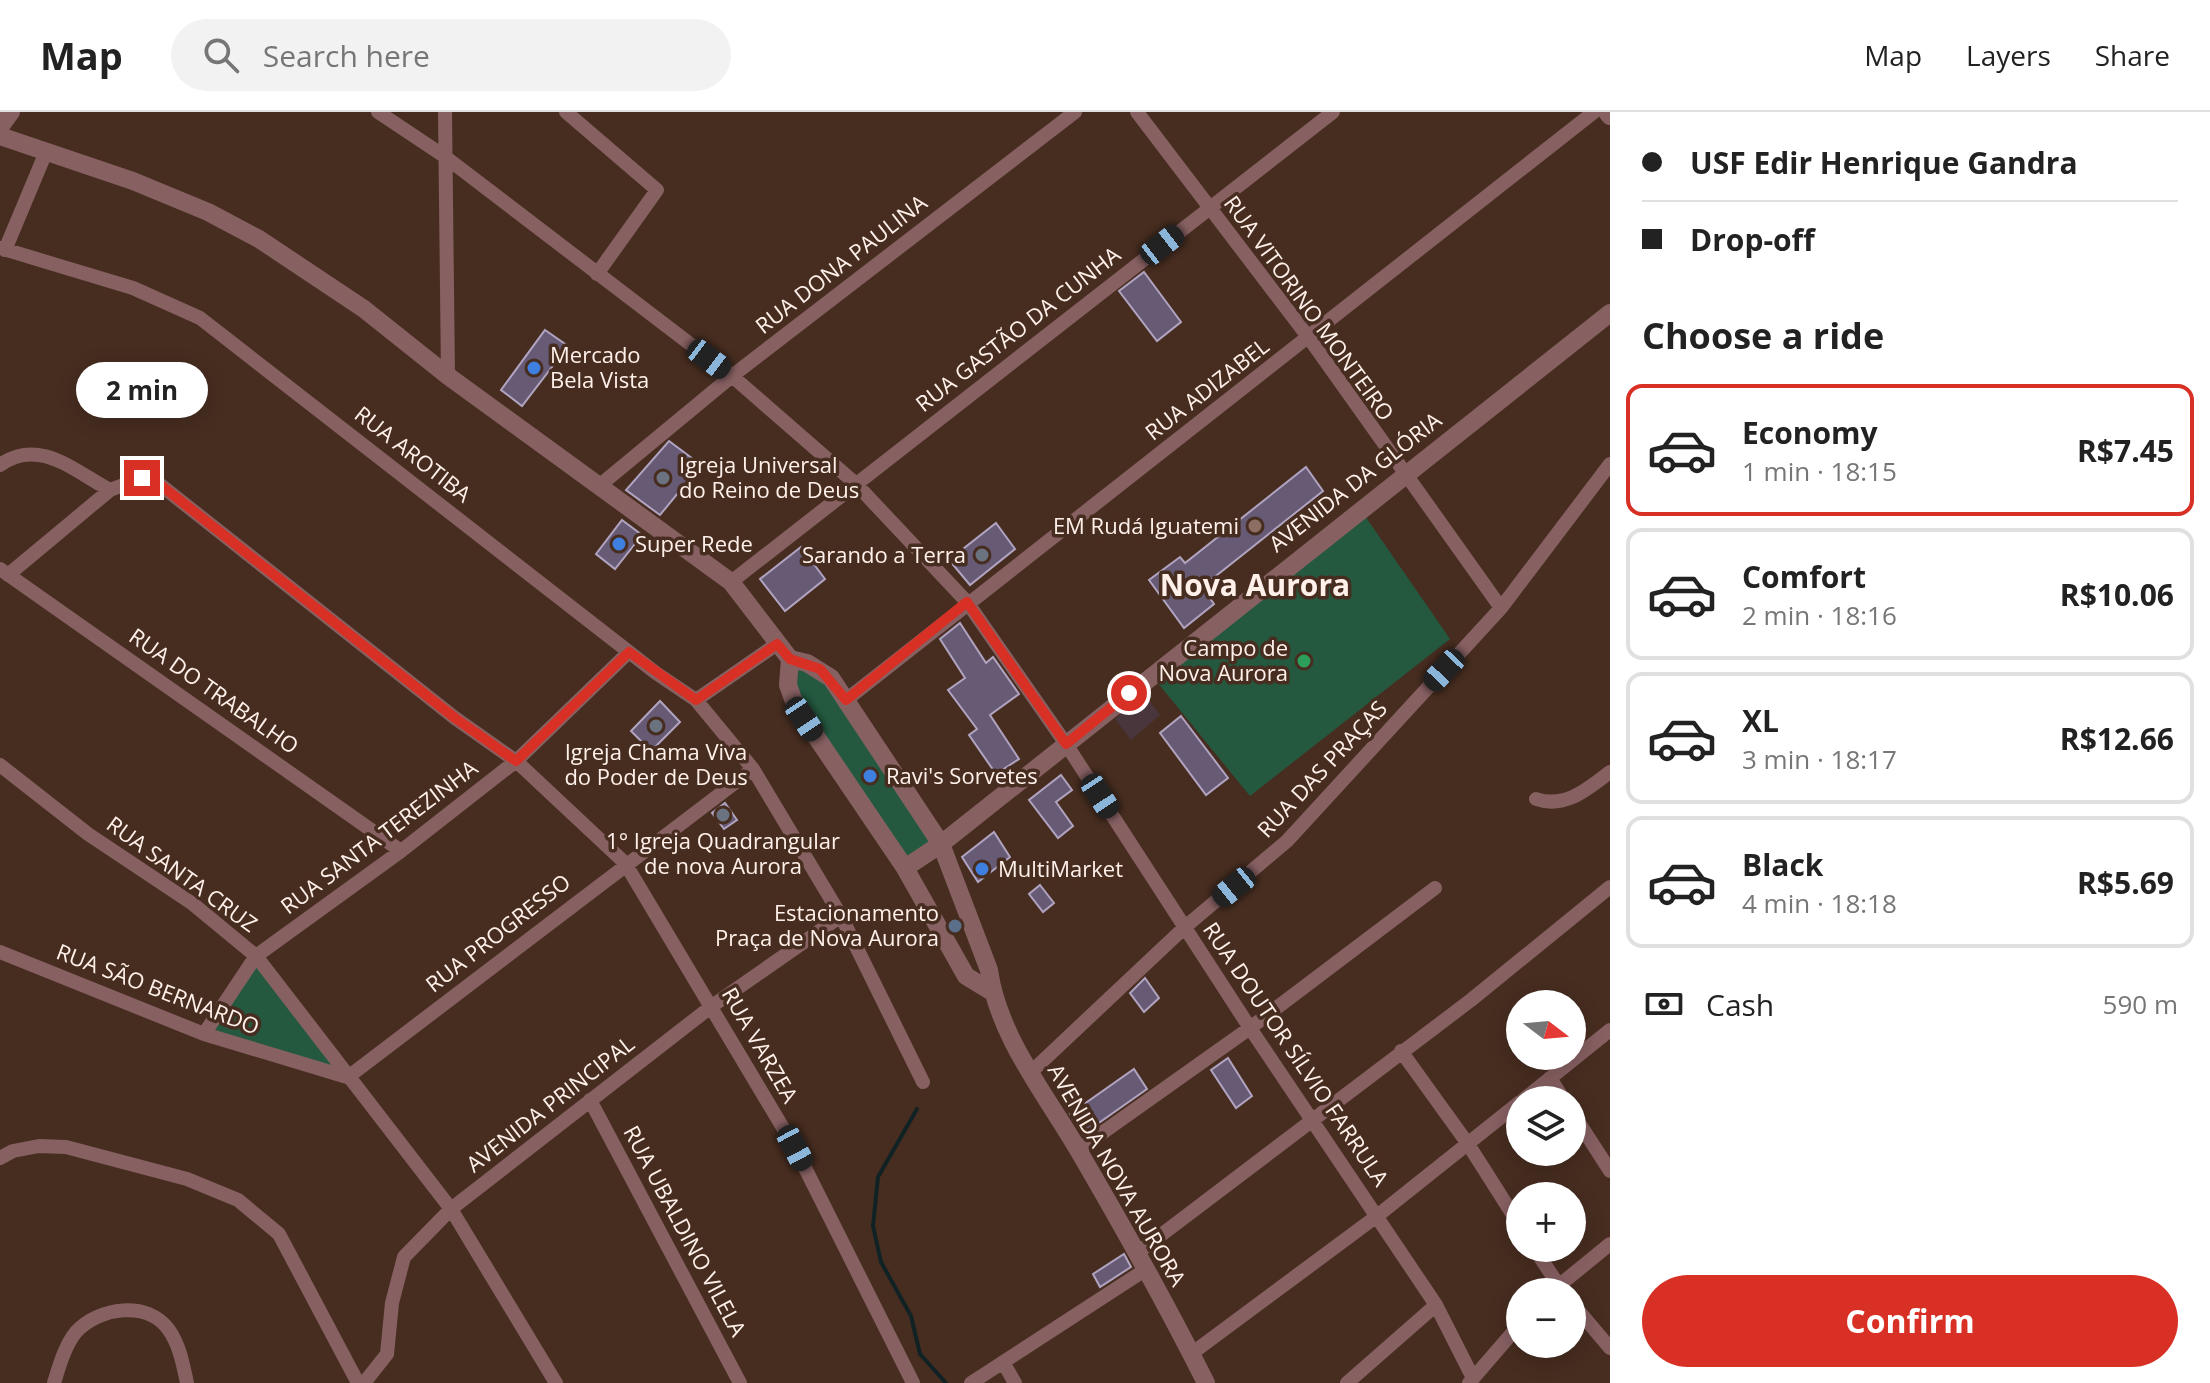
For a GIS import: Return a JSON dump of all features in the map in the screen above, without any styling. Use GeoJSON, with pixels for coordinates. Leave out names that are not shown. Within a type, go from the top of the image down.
{"type":"FeatureCollection","features":[{"type":"Feature","properties":{"kind":"street"},"geometry":{"type":"LineString","coordinates":[[0,127],[11,112]]}},
{"type":"Feature","properties":{"kind":"street","name":"RUA DOUTOR SÍLVIO FARRULA"},"geometry":{"type":"LineString","coordinates":[[378,112],[444,156],[732,376],[856,484],[967,602],[1066,744],[1250,1028],[1436,1305],[1470,1380]]}},
{"type":"Feature","properties":{"kind":"street"},"geometry":{"type":"LineString","coordinates":[[445,112],[448,376]]}},
{"type":"Feature","properties":{"kind":"street"},"geometry":{"type":"LineString","coordinates":[[566,112],[657,190],[597,274]]}},
{"type":"Feature","properties":{"kind":"street","name":"RUA DONA PAULINA"},"geometry":{"type":"LineString","coordinates":[[599,486],[732,376],[1075,112]]}},
{"type":"Feature","properties":{"kind":"street","name":"RUA VITORINO MONTEIRO"},"geometry":{"type":"LineString","coordinates":[[1137,112],[1309,338],[1403,475],[1501,608]]}},
{"type":"Feature","properties":{"kind":"street","name":"RUA GASTÃO DA CUNHA"},"geometry":{"type":"LineString","coordinates":[[731,582],[1333,112]]}},
{"type":"Feature","properties":{"kind":"street","name":"RUA ADIZABEL"},"geometry":{"type":"LineString","coordinates":[[846,700],[1594,112]]}},
{"type":"Feature","properties":{"kind":"street","name":"AVENIDA NOVA AURORA"},"geometry":{"type":"LineString","coordinates":[[0,136],[158,192],[259,239],[364,309],[448,376],[731,582],[790,659],[820,669],[846,700],[941,844],[989,970],[989,990],[1031,1072],[1078,1150],[1206,1383]]}},
{"type":"Feature","properties":{"kind":"street"},"geometry":{"type":"LineString","coordinates":[[2,249],[46,152]]}},
{"type":"Feature","properties":{"kind":"street","name":"RUA AROTIBA"},"geometry":{"type":"LineString","coordinates":[[2,249],[133,288],[200,318],[629,652],[696,700],[753,769],[841,916],[923,1082]]}},
{"type":"Feature","properties":{"kind":"street","name":"AVENIDA DA GLÓRIA"},"geometry":{"type":"LineString","coordinates":[[905,868],[941,844],[1610,313]]}},
{"type":"Feature","properties":{"kind":"street"},"geometry":{"type":"LineString","coordinates":[[0,465],[20,453],[32,451],[110,490],[4,572]]}},
{"type":"Feature","properties":{"kind":"street","name":"RUA DAS PRAÇAS"},"geometry":{"type":"LineString","coordinates":[[1031,1072],[1185,927],[1287,841],[1501,608],[1610,464]]}},
{"type":"Feature","properties":{"kind":"street","name":"RUA VARZEA"},"geometry":{"type":"LineString","coordinates":[[110,490],[142,478],[158,483],[455,718],[516,761],[625,863],[795,1148],[913,1383]]}},
{"type":"Feature","properties":{"kind":"street","name":"RUA DO TRABALHO"},"geometry":{"type":"LineString","coordinates":[[4,572],[401,851]]}},
{"type":"Feature","properties":{"kind":"street"},"geometry":{"type":"LineString","coordinates":[[696,700],[777,644]]}},
{"type":"Feature","properties":{"kind":"street","name":"RUA SANTA TEREZINHA"},"geometry":{"type":"LineString","coordinates":[[204,1034],[256,956],[401,851],[516,761],[629,652]]}},
{"type":"Feature","properties":{"kind":"street","name":"AVENIDA NOVA AURORA"},"geometry":{"type":"LineString","coordinates":[[790,659],[788,685],[796,707],[905,868],[966,976],[989,990]]}},
{"type":"Feature","properties":{"kind":"street","name":"RUA SANTA CRUZ"},"geometry":{"type":"LineString","coordinates":[[0,765],[88,834],[193,904],[256,956],[451,1209],[556,1383]]}},
{"type":"Feature","properties":{"kind":"street","name":"RUA PROGRESSO"},"geometry":{"type":"LineString","coordinates":[[348,1077],[625,863],[753,769]]}},
{"type":"Feature","properties":{"kind":"street"},"geometry":{"type":"LineString","coordinates":[[1536,799],[1549,803],[1562,802],[1610,772]]}},
{"type":"Feature","properties":{"kind":"street"},"geometry":{"type":"LineString","coordinates":[[972,1382],[1140,1262],[1610,887]]}},
{"type":"Feature","properties":{"kind":"street"},"geometry":{"type":"LineString","coordinates":[[1078,1150],[1250,1028],[1435,888]]}},
{"type":"Feature","properties":{"kind":"street","name":"AVENIDA PRINCIPAL"},"geometry":{"type":"LineString","coordinates":[[364,1383],[387,1354],[392,1303],[404,1257],[451,1209],[712,1006],[841,916]]}},
{"type":"Feature","properties":{"kind":"street","name":"RUA SÃO BERNARDO"},"geometry":{"type":"LineString","coordinates":[[0,952],[204,1034],[348,1077]]}},
{"type":"Feature","properties":{"kind":"street"},"geometry":{"type":"LineString","coordinates":[[1540,1086],[1610,1030]]}},
{"type":"Feature","properties":{"kind":"street"},"geometry":{"type":"LineString","coordinates":[[1401,1051],[1468,1144],[1506,1204]]}},
{"type":"Feature","properties":{"kind":"street"},"geometry":{"type":"LineString","coordinates":[[1550,1078],[1555,1086]]}},
{"type":"Feature","properties":{"kind":"street","name":"RUA UBALDINO VILELA"},"geometry":{"type":"LineString","coordinates":[[590,1100],[740,1383]]}},
{"type":"Feature","properties":{"kind":"street"},"geometry":{"type":"LineString","coordinates":[[1191,1354],[1377,1216],[1506,1113]]}},
{"type":"Feature","properties":{"kind":"street"},"geometry":{"type":"LineString","coordinates":[[1586,1134],[1610,1171]]}},
{"type":"Feature","properties":{"kind":"street"},"geometry":{"type":"LineString","coordinates":[[0,1158],[13,1151],[39,1146],[66,1147],[187,1179],[238,1200],[279,1234],[358,1383]]}},
{"type":"Feature","properties":{"kind":"street"},"geometry":{"type":"LineString","coordinates":[[1571,1278],[1610,1244]]}},
{"type":"Feature","properties":{"kind":"street"},"geometry":{"type":"LineString","coordinates":[[1347,1383],[1436,1305]]}},
{"type":"Feature","properties":{"kind":"street"},"geometry":{"type":"LineString","coordinates":[[54,1383],[74,1334],[92,1318],[134,1310],[168,1328],[179,1348],[187,1383]]}},
{"type":"Feature","properties":{"kind":"street"},"geometry":{"type":"LineString","coordinates":[[1586,1320],[1610,1348]]}},
{"type":"Feature","properties":{"kind":"street"},"geometry":{"type":"LineString","coordinates":[[1470,1380],[1506,1340]]}},
{"type":"Feature","properties":{"kind":"street"},"geometry":{"type":"LineString","coordinates":[[1003,1362],[1015,1383]]}},
{"type":"Feature","properties":{"kind":"shaded area"},"geometry":{"type":"Polygon","coordinates":[[[1145,695],[1160,715],[1131,740],[1115,719],[1145,695]]]}},
{"type":"Feature","properties":{"kind":"green space","name":"Campo de Nova Aurora"},"geometry":{"type":"Polygon","coordinates":[[[1365,516],[1450,639],[1250,796],[1157,682],[1365,516]]]}},
{"type":"Feature","properties":{"kind":"green space"},"geometry":{"type":"Polygon","coordinates":[[[790,659],[820,669],[941,844],[905,868],[804,719],[790,659]]]}},
{"type":"Feature","properties":{"kind":"green space"},"geometry":{"type":"Polygon","coordinates":[[[256,956],[348,1077],[204,1034],[256,956]]]}},
{"type":"Feature","properties":{"kind":"building"},"geometry":{"type":"Polygon","coordinates":[[[1144,272],[1181,322],[1157,341],[1119,291],[1144,272]]]}},
{"type":"Feature","properties":{"kind":"building","name":"Mercado Bela Vista"},"geometry":{"type":"Polygon","coordinates":[[[545,330],[568,346],[522,406],[501,390],[545,330]]]}},
{"type":"Feature","properties":{"kind":"building","name":"Igreja Universal do Reino de Deus"},"geometry":{"type":"Polygon","coordinates":[[[669,441],[701,465],[660,515],[626,490],[669,441]]]}},
{"type":"Feature","properties":{"kind":"building","name":"EM Rudá Iguatemi"},"geometry":{"type":"Polygon","coordinates":[[[1306,467],[1323,491],[1202,587],[1214,604],[1184,628],[1149,580],[1180,557],[1185,563],[1306,467]]]}},
{"type":"Feature","properties":{"kind":"building","name":"Super Rede"},"geometry":{"type":"Polygon","coordinates":[[[622,520],[642,535],[615,569],[596,554],[622,520]]]}},
{"type":"Feature","properties":{"kind":"building","name":"Sarando a Terra"},"geometry":{"type":"Polygon","coordinates":[[[996,523],[1015,549],[970,585],[949,560],[996,523]]]}},
{"type":"Feature","properties":{"kind":"building"},"geometry":{"type":"Polygon","coordinates":[[[801,547],[825,579],[785,611],[760,579],[801,547]]]}},
{"type":"Feature","properties":{"kind":"building"},"geometry":{"type":"Polygon","coordinates":[[[960,623],[986,663],[993,657],[1019,694],[990,715],[1019,759],[996,774],[969,735],[977,729],[948,690],[965,678],[940,639],[960,623]]]}},
{"type":"Feature","properties":{"kind":"building","name":"Igreja Chama Viva do Poder de Deus"},"geometry":{"type":"Polygon","coordinates":[[[660,701],[680,722],[651,751],[631,731],[660,701]]]}},
{"type":"Feature","properties":{"kind":"building"},"geometry":{"type":"Polygon","coordinates":[[[1181,716],[1228,778],[1206,795],[1160,733],[1181,716]]]}},
{"type":"Feature","properties":{"kind":"building"},"geometry":{"type":"Polygon","coordinates":[[[1061,775],[1072,790],[1056,802],[1073,826],[1058,838],[1029,800],[1061,775]]]}},
{"type":"Feature","properties":{"kind":"building","name":"1° Igreja Quadrangular de nova Aurora"},"geometry":{"type":"Polygon","coordinates":[[[725,803],[737,820],[724,829],[712,813],[725,803]]]}},
{"type":"Feature","properties":{"kind":"building","name":"MultiMarket"},"geometry":{"type":"Polygon","coordinates":[[[994,832],[1010,857],[978,882],[962,857],[994,832]]]}},
{"type":"Feature","properties":{"kind":"building"},"geometry":{"type":"Polygon","coordinates":[[[1040,885],[1054,903],[1043,912],[1029,894],[1040,885]]]}},
{"type":"Feature","properties":{"kind":"building"},"geometry":{"type":"Polygon","coordinates":[[[1145,978],[1159,998],[1144,1012],[1130,993],[1145,978]]]}},
{"type":"Feature","properties":{"kind":"building"},"geometry":{"type":"Polygon","coordinates":[[[1228,1058],[1252,1096],[1236,1108],[1211,1070],[1228,1058]]]}},
{"type":"Feature","properties":{"kind":"building"},"geometry":{"type":"Polygon","coordinates":[[[1134,1069],[1147,1089],[1083,1134],[1070,1114],[1134,1069]]]}},
{"type":"Feature","properties":{"kind":"building"},"geometry":{"type":"Polygon","coordinates":[[[1124,1254],[1131,1267],[1100,1287],[1093,1274],[1124,1254]]]}},
{"type":"Feature","properties":{"kind":"waterway"},"geometry":{"type":"LineString","coordinates":[[917,1109],[878,1177],[873,1226],[881,1262],[911,1316],[920,1354],[946,1383]]}},
{"type":"Feature","properties":{"kind":"place","name":"Mercado Bela Vista"},"geometry":{"type":"Point","coordinates":[534,368]}},
{"type":"Feature","properties":{"kind":"place","name":"Igreja Universal do Reino de Deus"},"geometry":{"type":"Point","coordinates":[663,478]}},
{"type":"Feature","properties":{"kind":"place","name":"EM Rudá Iguatemi"},"geometry":{"type":"Point","coordinates":[1255,526]}},
{"type":"Feature","properties":{"kind":"place","name":"Super Rede"},"geometry":{"type":"Point","coordinates":[619,544]}},
{"type":"Feature","properties":{"kind":"place","name":"Sarando a Terra"},"geometry":{"type":"Point","coordinates":[982,555]}},
{"type":"Feature","properties":{"kind":"place","name":"Campo de Nova Aurora"},"geometry":{"type":"Point","coordinates":[1304,661]}},
{"type":"Feature","properties":{"kind":"place","name":"Igreja Chama Viva do Poder de Deus"},"geometry":{"type":"Point","coordinates":[656,726]}},
{"type":"Feature","properties":{"kind":"place","name":"Ravi's Sorvetes"},"geometry":{"type":"Point","coordinates":[870,776]}},
{"type":"Feature","properties":{"kind":"place","name":"1° Igreja Quadrangular de nova Aurora"},"geometry":{"type":"Point","coordinates":[723,815]}},
{"type":"Feature","properties":{"kind":"place","name":"MultiMarket"},"geometry":{"type":"Point","coordinates":[982,869]}},
{"type":"Feature","properties":{"kind":"place","name":"Estacionamento Praça de Nova Aurora"},"geometry":{"type":"Point","coordinates":[955,926]}},
{"type":"Feature","properties":{"kind":"district","name":"Nova Aurora"},"geometry":{"type":"Point","coordinates":[1255,586]}},
{"type":"Feature","properties":{"kind":"route"},"geometry":{"type":"LineString","coordinates":[[142,478],[158,483],[455,718],[516,761],[629,652],[696,700],[777,644],[790,659],[820,669],[831,678],[846,700],[967,602],[1066,744],[1129,693]]}}]}
